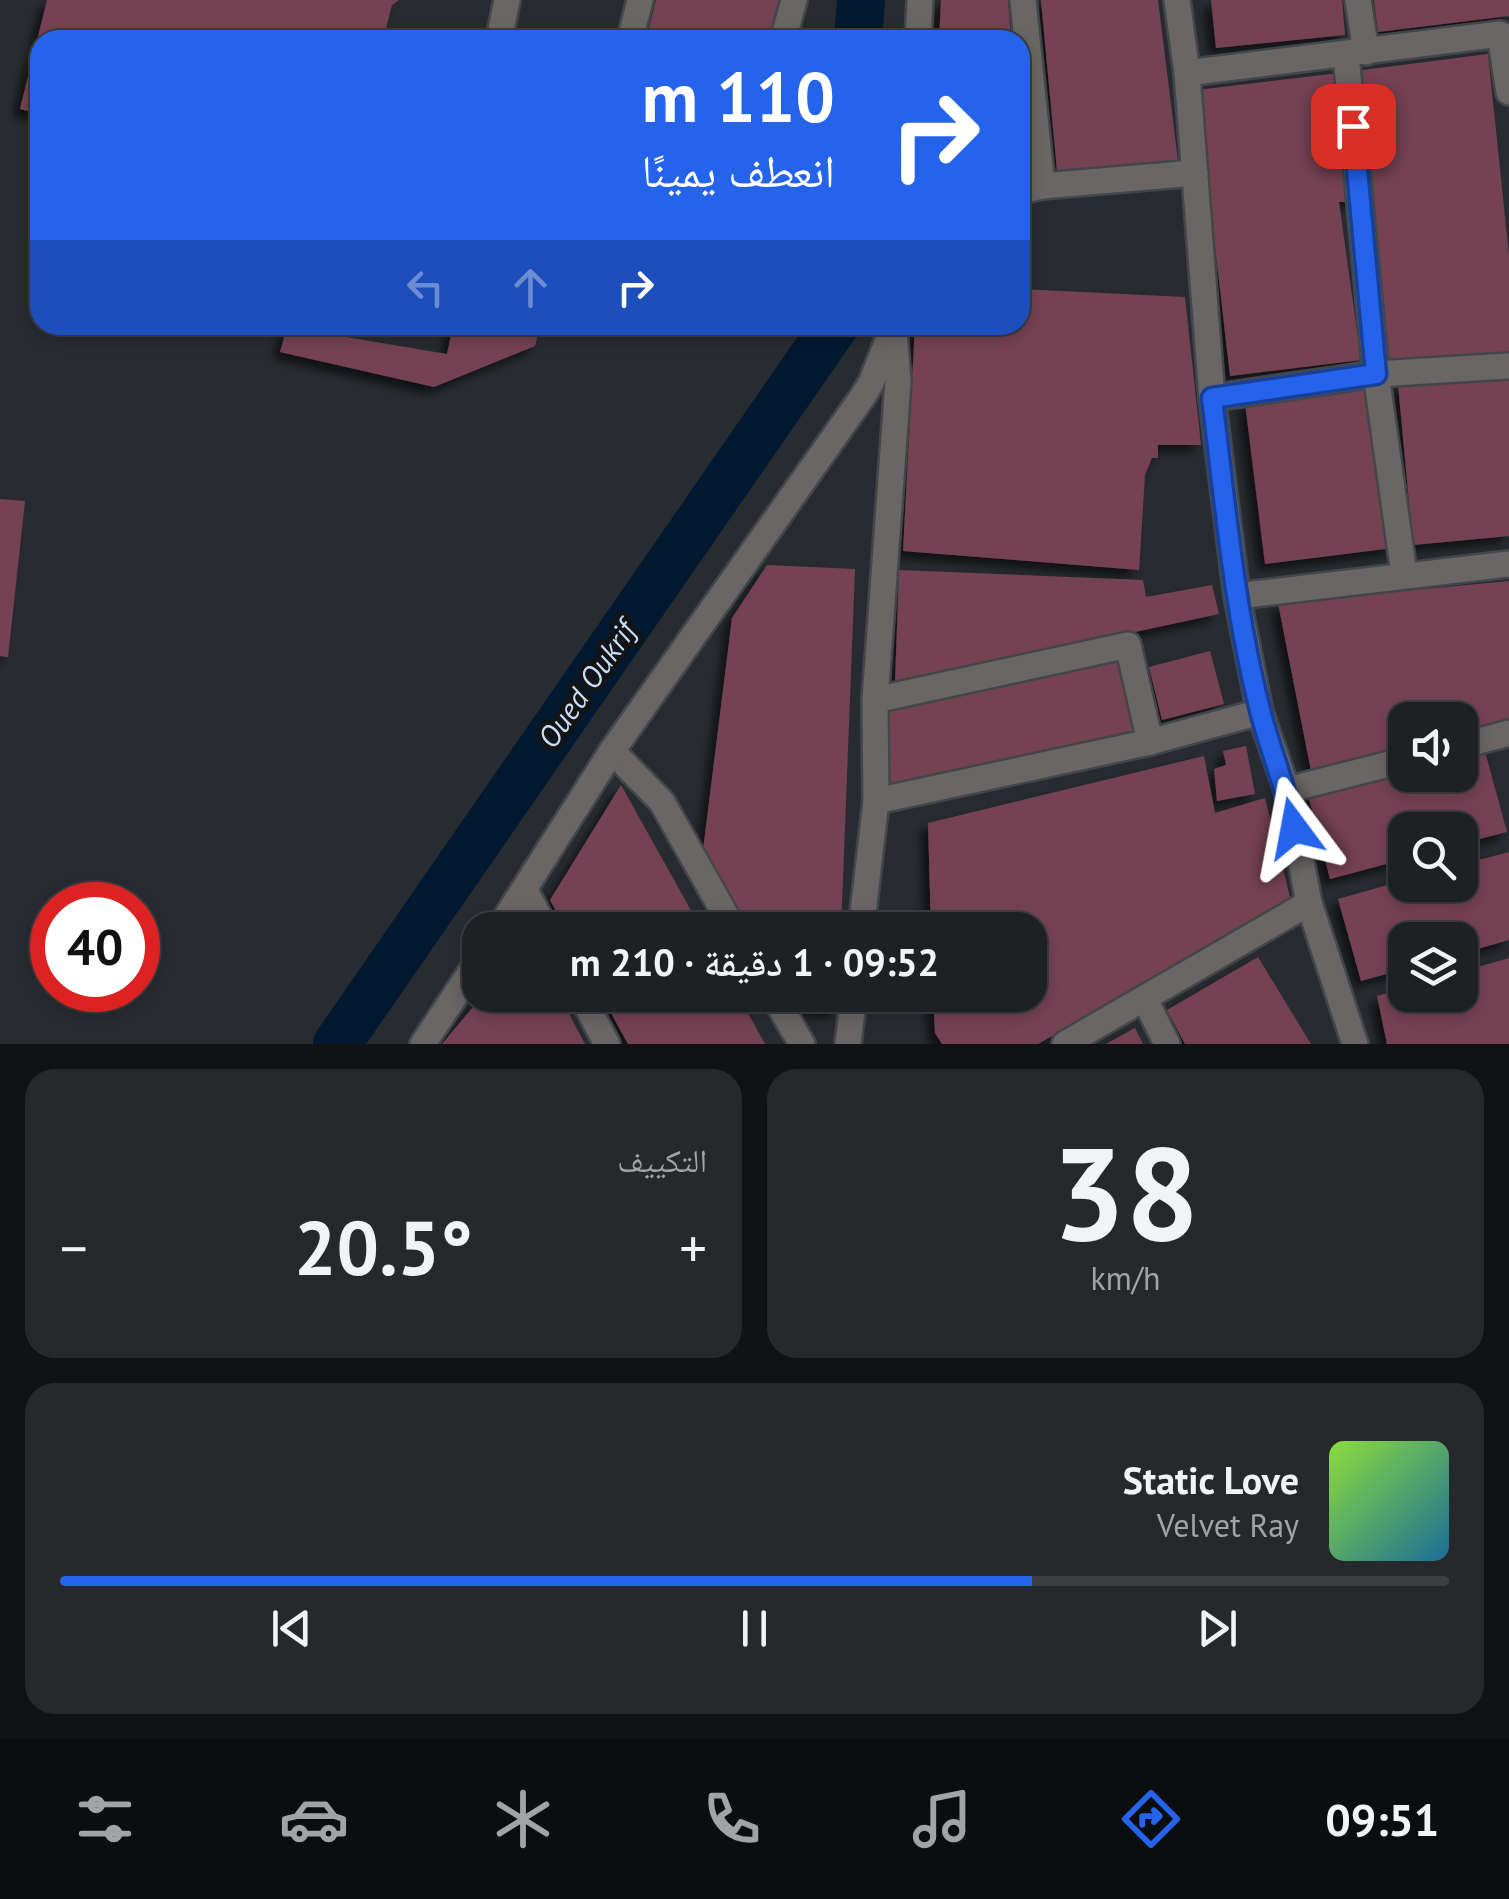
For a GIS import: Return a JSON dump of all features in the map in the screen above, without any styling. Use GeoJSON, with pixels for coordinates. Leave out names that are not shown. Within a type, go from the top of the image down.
{"type":"FeatureCollection","features":[{"type":"Feature","properties":{"kind":"street"},"geometry":{"type":"LineString","coordinates":[[501,30],[507,0]]}},
{"type":"Feature","properties":{"kind":"street"},"geometry":{"type":"LineString","coordinates":[[632,30],[640,0]]}},
{"type":"Feature","properties":{"kind":"street"},"geometry":{"type":"LineString","coordinates":[[786,30],[794,0]]}},
{"type":"Feature","properties":{"kind":"street"},"geometry":{"type":"LineString","coordinates":[[918,30],[920,0]]}},
{"type":"Feature","properties":{"kind":"street"},"geometry":{"type":"LineString","coordinates":[[1024,0],[1025,30]]}},
{"type":"Feature","properties":{"kind":"street"},"geometry":{"type":"LineString","coordinates":[[1177,0],[1187,73],[1212,398],[1237,596],[1260,712],[1287,790],[1309,904],[1355,1044]]}},
{"type":"Feature","properties":{"kind":"street"},"geometry":{"type":"LineString","coordinates":[[1358,0],[1356,53],[1376,374],[1404,574]]}},
{"type":"Feature","properties":{"kind":"street"},"geometry":{"type":"LineString","coordinates":[[1187,73],[1500,34],[1509,92]]}},
{"type":"Feature","properties":{"kind":"street"},"geometry":{"type":"LineString","coordinates":[[1030,161],[1031,188],[1195,173]]}},
{"type":"Feature","properties":{"kind":"street"},"geometry":{"type":"LineString","coordinates":[[510,912],[612,752],[872,382],[890,335]]}},
{"type":"Feature","properties":{"kind":"street"},"geometry":{"type":"LineString","coordinates":[[863,912],[876,801],[875,700],[898,382],[895,335]]}},
{"type":"Feature","properties":{"kind":"street"},"geometry":{"type":"LineString","coordinates":[[1212,398],[1376,374],[1509,366]]}},
{"type":"Feature","properties":{"kind":"street"},"geometry":{"type":"LineString","coordinates":[[1237,596],[1509,564]]}},
{"type":"Feature","properties":{"kind":"street"},"geometry":{"type":"LineString","coordinates":[[875,700],[1128,645],[1150,742]]}},
{"type":"Feature","properties":{"kind":"street"},"geometry":{"type":"LineString","coordinates":[[876,801],[1150,742],[1260,712]]}},
{"type":"Feature","properties":{"kind":"street"},"geometry":{"type":"LineString","coordinates":[[1478,742],[1509,734]]}},
{"type":"Feature","properties":{"kind":"street"},"geometry":{"type":"LineString","coordinates":[[612,752],[662,802],[724,912]]}},
{"type":"Feature","properties":{"kind":"street"},"geometry":{"type":"LineString","coordinates":[[1287,790],[1388,764]]}},
{"type":"Feature","properties":{"kind":"street"},"geometry":{"type":"LineString","coordinates":[[524,890],[536,912]]}},
{"type":"Feature","properties":{"kind":"street"},"geometry":{"type":"LineString","coordinates":[[1065,1044],[1309,904]]}},
{"type":"Feature","properties":{"kind":"street"},"geometry":{"type":"LineString","coordinates":[[423,1044],[462,985]]}},
{"type":"Feature","properties":{"kind":"street"},"geometry":{"type":"LineString","coordinates":[[1145,999],[1167,1044]]}},
{"type":"Feature","properties":{"kind":"street"},"geometry":{"type":"LineString","coordinates":[[589,1012],[607,1044]]}},
{"type":"Feature","properties":{"kind":"street"},"geometry":{"type":"LineString","coordinates":[[783,1012],[802,1044]]}},
{"type":"Feature","properties":{"kind":"street"},"geometry":{"type":"LineString","coordinates":[[848,1044],[852,1012]]}},
{"type":"Feature","properties":{"kind":"building"},"geometry":{"type":"Polygon","coordinates":[[[47,0],[399,0],[392,5],[386,30],[40,30],[47,0]]]}},
{"type":"Feature","properties":{"kind":"building"},"geometry":{"type":"Polygon","coordinates":[[[656,0],[781,0],[773,30],[648,30],[656,0]]]}},
{"type":"Feature","properties":{"kind":"building"},"geometry":{"type":"Polygon","coordinates":[[[941,0],[1008,0],[1010,30],[940,30],[941,0]]]}},
{"type":"Feature","properties":{"kind":"building"},"geometry":{"type":"Polygon","coordinates":[[[1041,0],[1158,0],[1178,161],[1057,171],[1041,0]]]}},
{"type":"Feature","properties":{"kind":"building"},"geometry":{"type":"Polygon","coordinates":[[[1211,0],[1342,0],[1345,35],[1216,48],[1211,0]]]}},
{"type":"Feature","properties":{"kind":"building"},"geometry":{"type":"Polygon","coordinates":[[[1374,0],[1509,0],[1509,16],[1378,32],[1374,0]]]}},
{"type":"Feature","properties":{"kind":"building"},"geometry":{"type":"Polygon","coordinates":[[[1488,54],[1509,255],[1509,352],[1385,363],[1355,71],[1488,54]]]}},
{"type":"Feature","properties":{"kind":"building"},"geometry":{"type":"Polygon","coordinates":[[[30,69],[30,112],[20,109],[30,69]]]}},
{"type":"Feature","properties":{"kind":"building"},"geometry":{"type":"Polygon","coordinates":[[[1339,73],[1353,202],[1339,202],[1361,360],[1230,376],[1197,90],[1339,73]]]}},
{"type":"Feature","properties":{"kind":"building"},"geometry":{"type":"Polygon","coordinates":[[[1030,289],[1185,297],[1201,445],[1158,445],[1158,458],[1152,458],[1145,475],[1139,570],[903,551],[914,335],[1030,335],[1030,289]]]}},
{"type":"Feature","properties":{"kind":"building"},"geometry":{"type":"Polygon","coordinates":[[[285,335],[334,335],[447,354],[451,335],[538,335],[535,346],[434,387],[280,352],[285,335]]]}},
{"type":"Feature","properties":{"kind":"building"},"geometry":{"type":"Polygon","coordinates":[[[1509,374],[1509,536],[1413,545],[1398,384],[1509,374]]]}},
{"type":"Feature","properties":{"kind":"building"},"geometry":{"type":"Polygon","coordinates":[[[1372,387],[1393,548],[1265,564],[1245,403],[1372,387]]]}},
{"type":"Feature","properties":{"kind":"building"},"geometry":{"type":"Polygon","coordinates":[[[0,499],[25,501],[8,657],[0,656],[0,499]]]}},
{"type":"Feature","properties":{"kind":"building"},"geometry":{"type":"Polygon","coordinates":[[[767,565],[855,569],[842,912],[737,912],[703,850],[732,618],[767,565]]]}},
{"type":"Feature","properties":{"kind":"building"},"geometry":{"type":"Polygon","coordinates":[[[899,570],[1143,580],[1146,597],[1212,585],[1219,614],[895,683],[899,570]]]}},
{"type":"Feature","properties":{"kind":"building"},"geometry":{"type":"Polygon","coordinates":[[[1509,581],[1509,718],[1478,726],[1478,702],[1388,702],[1388,751],[1311,771],[1278,603],[1509,581]]]}},
{"type":"Feature","properties":{"kind":"building"},"geometry":{"type":"Polygon","coordinates":[[[1210,651],[1224,704],[1162,720],[1149,667],[1210,651]]]}},
{"type":"Feature","properties":{"kind":"building"},"geometry":{"type":"Polygon","coordinates":[[[1116,657],[1136,730],[892,783],[883,775],[889,711],[1116,657]]]}},
{"type":"Feature","properties":{"kind":"building"},"geometry":{"type":"Polygon","coordinates":[[[1246,746],[1255,794],[1217,801],[1214,769],[1226,765],[1223,751],[1246,746]]]}},
{"type":"Feature","properties":{"kind":"building"},"geometry":{"type":"Polygon","coordinates":[[[1484,748],[1507,832],[1478,839],[1478,812],[1388,812],[1388,864],[1330,879],[1308,796],[1388,775],[1388,792],[1478,792],[1478,750],[1484,748]]]}},
{"type":"Feature","properties":{"kind":"building"},"geometry":{"type":"Polygon","coordinates":[[[1204,756],[1215,813],[1265,798],[1291,901],[1038,1044],[942,1044],[935,1033],[934,1012],[1047,1012],[1047,912],[930,912],[928,823],[1204,756]]]}},
{"type":"Feature","properties":{"kind":"building"},"geometry":{"type":"Polygon","coordinates":[[[621,785],[692,912],[556,912],[550,900],[621,785]]]}},
{"type":"Feature","properties":{"kind":"building"},"geometry":{"type":"Polygon","coordinates":[[[1509,852],[1509,940],[1478,949],[1478,922],[1388,922],[1388,974],[1361,981],[1338,899],[1388,885],[1388,902],[1478,902],[1478,860],[1509,852]]]}},
{"type":"Feature","properties":{"kind":"building"},"geometry":{"type":"Polygon","coordinates":[[[1258,957],[1311,1044],[1185,1044],[1167,1010],[1258,957]]]}},
{"type":"Feature","properties":{"kind":"building"},"geometry":{"type":"Polygon","coordinates":[[[1509,958],[1509,1044],[1387,1044],[1377,996],[1388,993],[1388,1012],[1478,1012],[1478,967],[1509,958]]]}},
{"type":"Feature","properties":{"kind":"building"},"geometry":{"type":"Polygon","coordinates":[[[469,1012],[568,1012],[585,1044],[442,1044],[469,1012]]]}},
{"type":"Feature","properties":{"kind":"building"},"geometry":{"type":"Polygon","coordinates":[[[610,1012],[747,1012],[765,1044],[628,1044],[610,1012]]]}},
{"type":"Feature","properties":{"kind":"building"},"geometry":{"type":"Polygon","coordinates":[[[1135,1028],[1143,1044],[1106,1044],[1135,1028]]]}},
{"type":"Feature","properties":{"kind":"waterway","name":"Oued Oukrif"},"geometry":{"type":"LineString","coordinates":[[859,30],[861,0]]}},
{"type":"Feature","properties":{"kind":"waterway","name":"Oued Oukrif"},"geometry":{"type":"LineString","coordinates":[[337,1044],[828,335]]}},
{"type":"Feature","properties":{"kind":"route"},"geometry":{"type":"LineString","coordinates":[[1294,828],[1287,790],[1260,712],[1237,596],[1212,398],[1376,374],[1353,126]]}}]}
